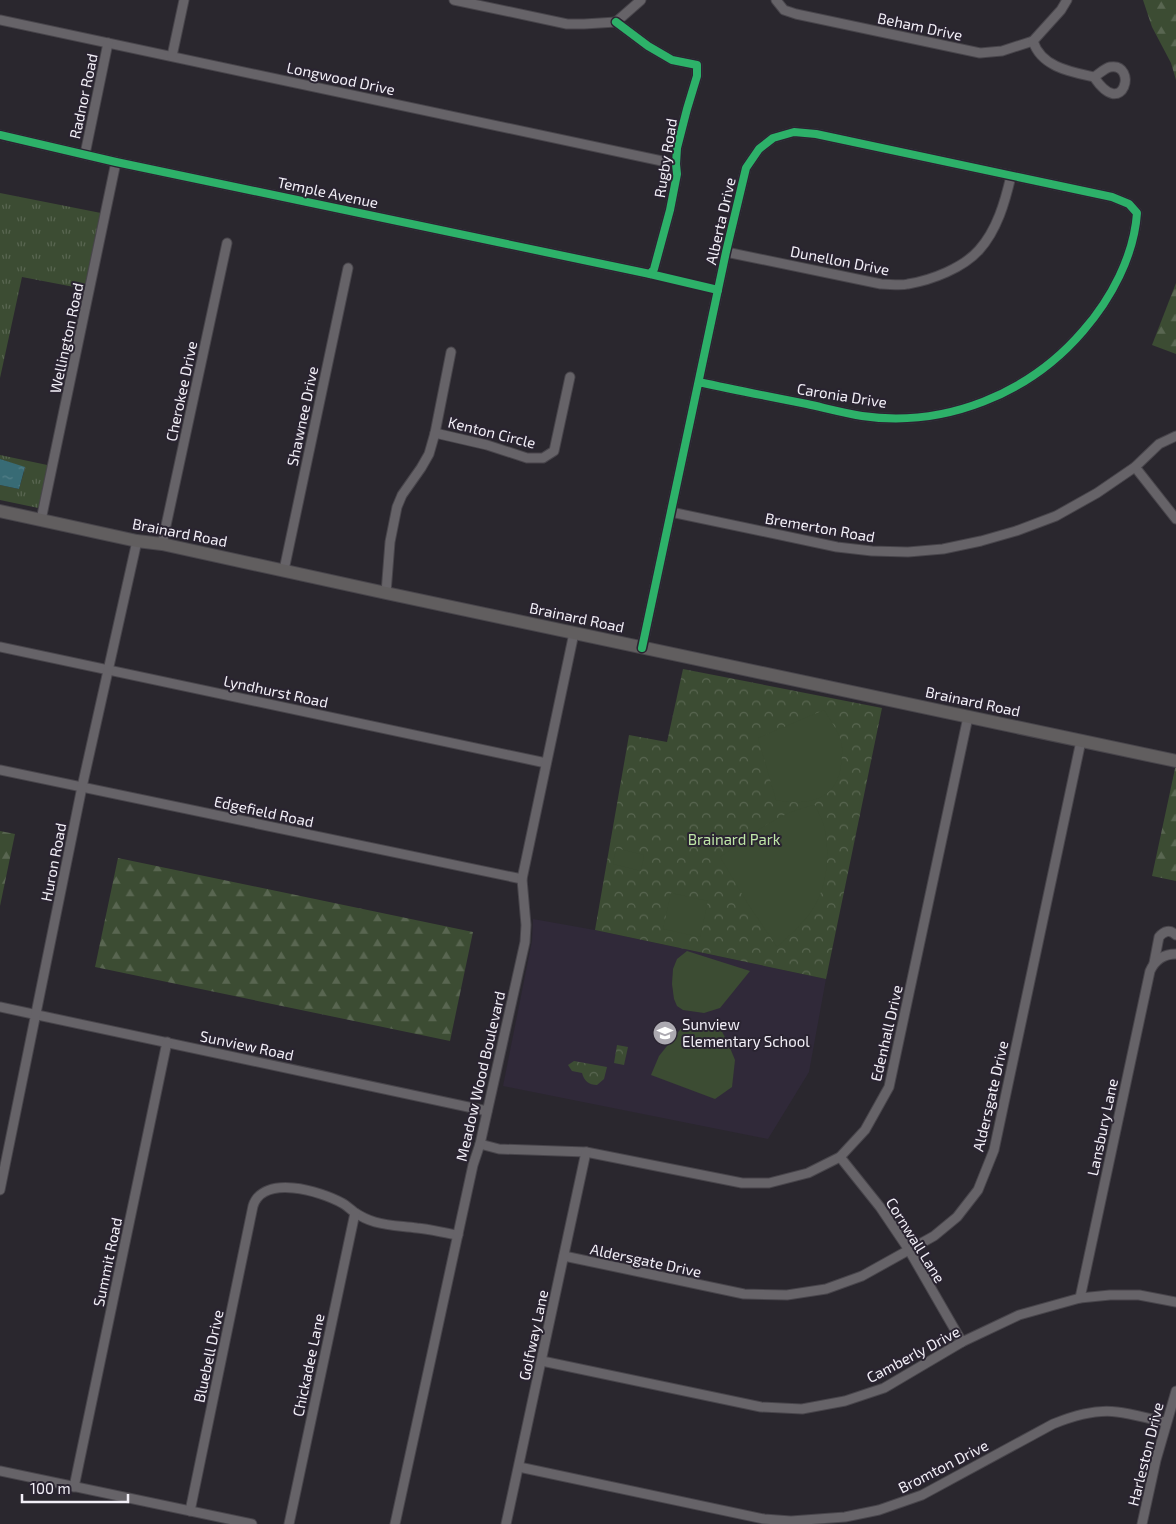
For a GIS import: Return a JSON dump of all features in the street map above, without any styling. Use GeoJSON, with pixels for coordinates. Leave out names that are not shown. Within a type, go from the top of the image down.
{"type":"FeatureCollection","features":[{"type":"Feature","properties":{"kind":"main road","name":"Brainard Road"},"geometry":{"type":"LineString","coordinates":[[0,512],[137,541],[162,544],[1176,761]]}},
{"type":"Feature","properties":{"kind":"street"},"geometry":{"type":"LineString","coordinates":[[172,56],[184,0]]}},
{"type":"Feature","properties":{"kind":"street"},"geometry":{"type":"LineString","coordinates":[[454,0],[567,24],[616,22],[641,0]]}},
{"type":"Feature","properties":{"kind":"street","name":"Beham Drive"},"geometry":{"type":"LineString","coordinates":[[776,0],[784,10],[796,14],[980,53],[1002,51],[1033,41]]}},
{"type":"Feature","properties":{"kind":"street"},"geometry":{"type":"LineString","coordinates":[[1067,0],[1061,10],[1033,41],[1035,48],[1047,62],[1070,72],[1094,77]]}},
{"type":"Feature","properties":{"kind":"street","name":"Longwood Drive"},"geometry":{"type":"LineString","coordinates":[[0,20],[676,164]]}},
{"type":"Feature","properties":{"kind":"street","name":"Rugby Road"},"geometry":{"type":"LineString","coordinates":[[616,22],[650,47],[672,60],[697,65],[697,76],[686,109],[677,148],[677,174],[670,210],[654,268],[650,274]]}},
{"type":"Feature","properties":{"kind":"street","name":"Radnor Road"},"geometry":{"type":"LineString","coordinates":[[85,154],[108,43]]}},
{"type":"Feature","properties":{"kind":"street","name":"Alberta Drive"},"geometry":{"type":"LineString","coordinates":[[642,648],[726,252],[746,168],[759,149],[773,138],[794,132],[816,134],[1112,197],[1129,204]]}},
{"type":"Feature","properties":{"kind":"street","name":"Temple Avenue"},"geometry":{"type":"LineString","coordinates":[[0,135],[116,162],[650,274]]}},
{"type":"Feature","properties":{"kind":"street","name":"Wellington Road"},"geometry":{"type":"LineString","coordinates":[[41,520],[116,162]]}},
{"type":"Feature","properties":{"kind":"street","name":"Dunellon Drive"},"geometry":{"type":"LineString","coordinates":[[726,252],[881,284],[906,285],[934,278],[959,266],[979,250],[992,230],[1004,204],[1011,176]]}},
{"type":"Feature","properties":{"kind":"street","name":"Caronia Drive"},"geometry":{"type":"LineString","coordinates":[[699,382],[863,416],[896,418],[925,417],[956,411],[1016,388],[1042,370],[1073,343],[1096,316],[1116,282],[1130,251],[1136,230],[1137,213],[1129,204]]}},
{"type":"Feature","properties":{"kind":"street","name":"Cherokee Drive"},"geometry":{"type":"LineString","coordinates":[[162,544],[227,243]]}},
{"type":"Feature","properties":{"kind":"street","name":"Shawnee Drive"},"geometry":{"type":"LineString","coordinates":[[284,570],[348,268]]}},
{"type":"Feature","properties":{"kind":"street"},"geometry":{"type":"LineString","coordinates":[[386,593],[390,542],[397,507],[402,495],[429,454],[451,352]]}},
{"type":"Feature","properties":{"kind":"street","name":"Kenton Circle"},"geometry":{"type":"LineString","coordinates":[[435,433],[487,444],[527,458],[544,458],[554,451],[570,376]]}},
{"type":"Feature","properties":{"kind":"street","name":"Bremerton Road"},"geometry":{"type":"LineString","coordinates":[[671,512],[837,547],[899,552],[943,549],[1016,532],[1056,516],[1097,493],[1135,467],[1159,444],[1176,436]]}},
{"type":"Feature","properties":{"kind":"street"},"geometry":{"type":"LineString","coordinates":[[1135,467],[1176,519]]}},
{"type":"Feature","properties":{"kind":"street","name":"Huron Road"},"geometry":{"type":"LineString","coordinates":[[1,1184],[82,787],[137,541]]}},
{"type":"Feature","properties":{"kind":"street","name":"Meadow Wood Boulevard"},"geometry":{"type":"LineString","coordinates":[[395,1524],[473,1165],[488,1111],[525,942],[526,925],[522,879],[574,633]]}},
{"type":"Feature","properties":{"kind":"street","name":"Lyndhurst Road"},"geometry":{"type":"LineString","coordinates":[[0,646],[546,764]]}},
{"type":"Feature","properties":{"kind":"street","name":"Edenhall Drive"},"geometry":{"type":"LineString","coordinates":[[480,1144],[500,1149],[586,1152],[742,1183],[769,1183],[808,1173],[840,1157],[865,1130],[889,1087],[968,716]]}},
{"type":"Feature","properties":{"kind":"street","name":"Aldersgate Drive"},"geometry":{"type":"LineString","coordinates":[[564,1256],[744,1294],[787,1295],[826,1289],[862,1276],[934,1236],[957,1217],[978,1190],[994,1150],[1080,741]]}},
{"type":"Feature","properties":{"kind":"street","name":"Edgefield Road"},"geometry":{"type":"LineString","coordinates":[[0,770],[522,879]]}},
{"type":"Feature","properties":{"kind":"street","name":"Lansbury Lane"},"geometry":{"type":"LineString","coordinates":[[1080,1298],[1148,981],[1159,954],[1159,936],[1170,931],[1176,935]]}},
{"type":"Feature","properties":{"kind":"street"},"geometry":{"type":"LineString","coordinates":[[1159,954],[1176,954]]}},
{"type":"Feature","properties":{"kind":"street","name":"Sunview Road"},"geometry":{"type":"LineString","coordinates":[[0,1007],[488,1111]]}},
{"type":"Feature","properties":{"kind":"street","name":"Summit Road"},"geometry":{"type":"LineString","coordinates":[[74,1487],[167,1042]]}},
{"type":"Feature","properties":{"kind":"street","name":"Golfway Lane"},"geometry":{"type":"LineString","coordinates":[[506,1524],[586,1152]]}},
{"type":"Feature","properties":{"kind":"street","name":"Cornwall Lane"},"geometry":{"type":"LineString","coordinates":[[840,1157],[880,1207],[909,1250],[962,1342]]}},
{"type":"Feature","properties":{"kind":"street","name":"Bluebell Drive"},"geometry":{"type":"LineString","coordinates":[[190,1511],[253,1206],[258,1195],[273,1188],[294,1188],[325,1195],[343,1203],[355,1213]]}},
{"type":"Feature","properties":{"kind":"street"},"geometry":{"type":"LineString","coordinates":[[355,1213],[374,1222],[458,1236]]}},
{"type":"Feature","properties":{"kind":"street","name":"Chickadee Lane"},"geometry":{"type":"LineString","coordinates":[[289,1524],[355,1213]]}},
{"type":"Feature","properties":{"kind":"street","name":"Camberly Drive"},"geometry":{"type":"LineString","coordinates":[[542,1361],[761,1407],[802,1409],[845,1401],[884,1388],[962,1342],[1019,1315],[1080,1298],[1110,1295],[1139,1295],[1176,1302]]}},
{"type":"Feature","properties":{"kind":"street","name":"Harleston Drive"},"geometry":{"type":"LineString","coordinates":[[1142,1524],[1156,1460],[1176,1391]]}},
{"type":"Feature","properties":{"kind":"street","name":"Bromton Drive"},"geometry":{"type":"LineString","coordinates":[[519,1467],[764,1519],[790,1521],[836,1518],[879,1510],[922,1495],[1053,1424],[1070,1417],[1093,1412],[1116,1412],[1166,1422]]}},
{"type":"Feature","properties":{"kind":"street"},"geometry":{"type":"LineString","coordinates":[[0,1471],[252,1524]]}},
{"type":"Feature","properties":{"kind":"shaded area","name":"Sunview Elementary School"},"geometry":{"type":"Polygon","coordinates":[[[533,919],[595,930],[826,979],[809,1072],[768,1139],[503,1086],[532,941],[533,919]]]}},
{"type":"Feature","properties":{"kind":"green space"},"geometry":{"type":"Polygon","coordinates":[[[1143,0],[1176,0],[1176,80],[1171,63],[1152,27],[1143,0]]]}},
{"type":"Feature","properties":{"kind":"green space"},"geometry":{"type":"Polygon","coordinates":[[[0,193],[106,214],[90,290],[22,277],[0,378],[0,193]]]}},
{"type":"Feature","properties":{"kind":"green space"},"geometry":{"type":"Polygon","coordinates":[[[1176,283],[1176,354],[1152,345],[1176,283]]]}},
{"type":"Feature","properties":{"kind":"green space"},"geometry":{"type":"Polygon","coordinates":[[[0,455],[52,466],[43,509],[0,500],[0,485],[19,489],[25,468],[0,459],[0,455]]]}},
{"type":"Feature","properties":{"kind":"green space","name":"Brainard Park"},"geometry":{"type":"Polygon","coordinates":[[[683,669],[882,708],[826,979],[595,930],[629,735],[667,742],[683,669]]]}},
{"type":"Feature","properties":{"kind":"green space"},"geometry":{"type":"Polygon","coordinates":[[[824,710],[838,733],[842,747],[841,765],[834,786],[819,798],[809,801],[788,802],[776,800],[758,738],[824,710]]]}},
{"type":"Feature","properties":{"kind":"green space"},"geometry":{"type":"Polygon","coordinates":[[[1176,764],[1176,881],[1152,876],[1176,764]]]}},
{"type":"Feature","properties":{"kind":"green space"},"geometry":{"type":"Polygon","coordinates":[[[815,805],[826,836],[825,878],[814,907],[797,928],[777,947],[720,857],[753,833],[777,819],[802,808],[815,805]]]}},
{"type":"Feature","properties":{"kind":"green space"},"geometry":{"type":"Polygon","coordinates":[[[0,831],[15,834],[0,906],[0,831]]]}},
{"type":"Feature","properties":{"kind":"green space"},"geometry":{"type":"Polygon","coordinates":[[[616,848],[644,855],[641,871],[613,864],[616,848]]]}},
{"type":"Feature","properties":{"kind":"green space"},"geometry":{"type":"Polygon","coordinates":[[[118,858],[473,932],[450,1041],[95,967],[118,858]]]}},
{"type":"Feature","properties":{"kind":"green space"},"geometry":{"type":"Polygon","coordinates":[[[671,893],[708,901],[700,937],[663,929],[671,893]]]}},
{"type":"Feature","properties":{"kind":"green space"},"geometry":{"type":"Polygon","coordinates":[[[687,951],[750,971],[720,1008],[704,1013],[683,1010],[677,1006],[674,999],[673,969],[677,959],[687,951]]]}},
{"type":"Feature","properties":{"kind":"green space"},"geometry":{"type":"Polygon","coordinates":[[[706,1020],[719,1026],[735,1060],[732,1087],[715,1099],[651,1075],[659,1056],[683,1026],[706,1020]]]}},
{"type":"Feature","properties":{"kind":"green space"},"geometry":{"type":"Polygon","coordinates":[[[617,1045],[628,1047],[624,1065],[614,1063],[617,1045]]]}},
{"type":"Feature","properties":{"kind":"green space"},"geometry":{"type":"Polygon","coordinates":[[[574,1061],[607,1067],[604,1079],[597,1085],[589,1083],[582,1073],[572,1071],[568,1065],[574,1061]]]}},
{"type":"Feature","properties":{"kind":"water"},"geometry":{"type":"Polygon","coordinates":[[[0,459],[25,467],[19,489],[0,485],[0,459]]]}},
{"type":"Feature","properties":{"kind":"cycle path"},"geometry":{"type":"LineString","coordinates":[[616,22],[648,46],[672,60],[697,65],[697,76],[677,148],[677,174],[670,210],[654,269],[650,274]]}},
{"type":"Feature","properties":{"kind":"cycle path"},"geometry":{"type":"LineString","coordinates":[[642,648],[726,252],[746,168],[759,149],[773,138],[794,132],[816,134],[1112,197],[1129,204],[1137,213],[1135,229],[1126,261],[1112,291],[1093,319],[1061,353],[1037,373],[1011,389],[983,402],[954,411],[924,417],[862,416],[699,382]]}},
{"type":"Feature","properties":{"kind":"cycle path"},"geometry":{"type":"LineString","coordinates":[[0,135],[116,162],[650,274],[718,290]]}},
{"type":"Feature","properties":{"kind":"place","name":"Sunview Elementary School"},"geometry":{"type":"Point","coordinates":[665,1033]}}]}
